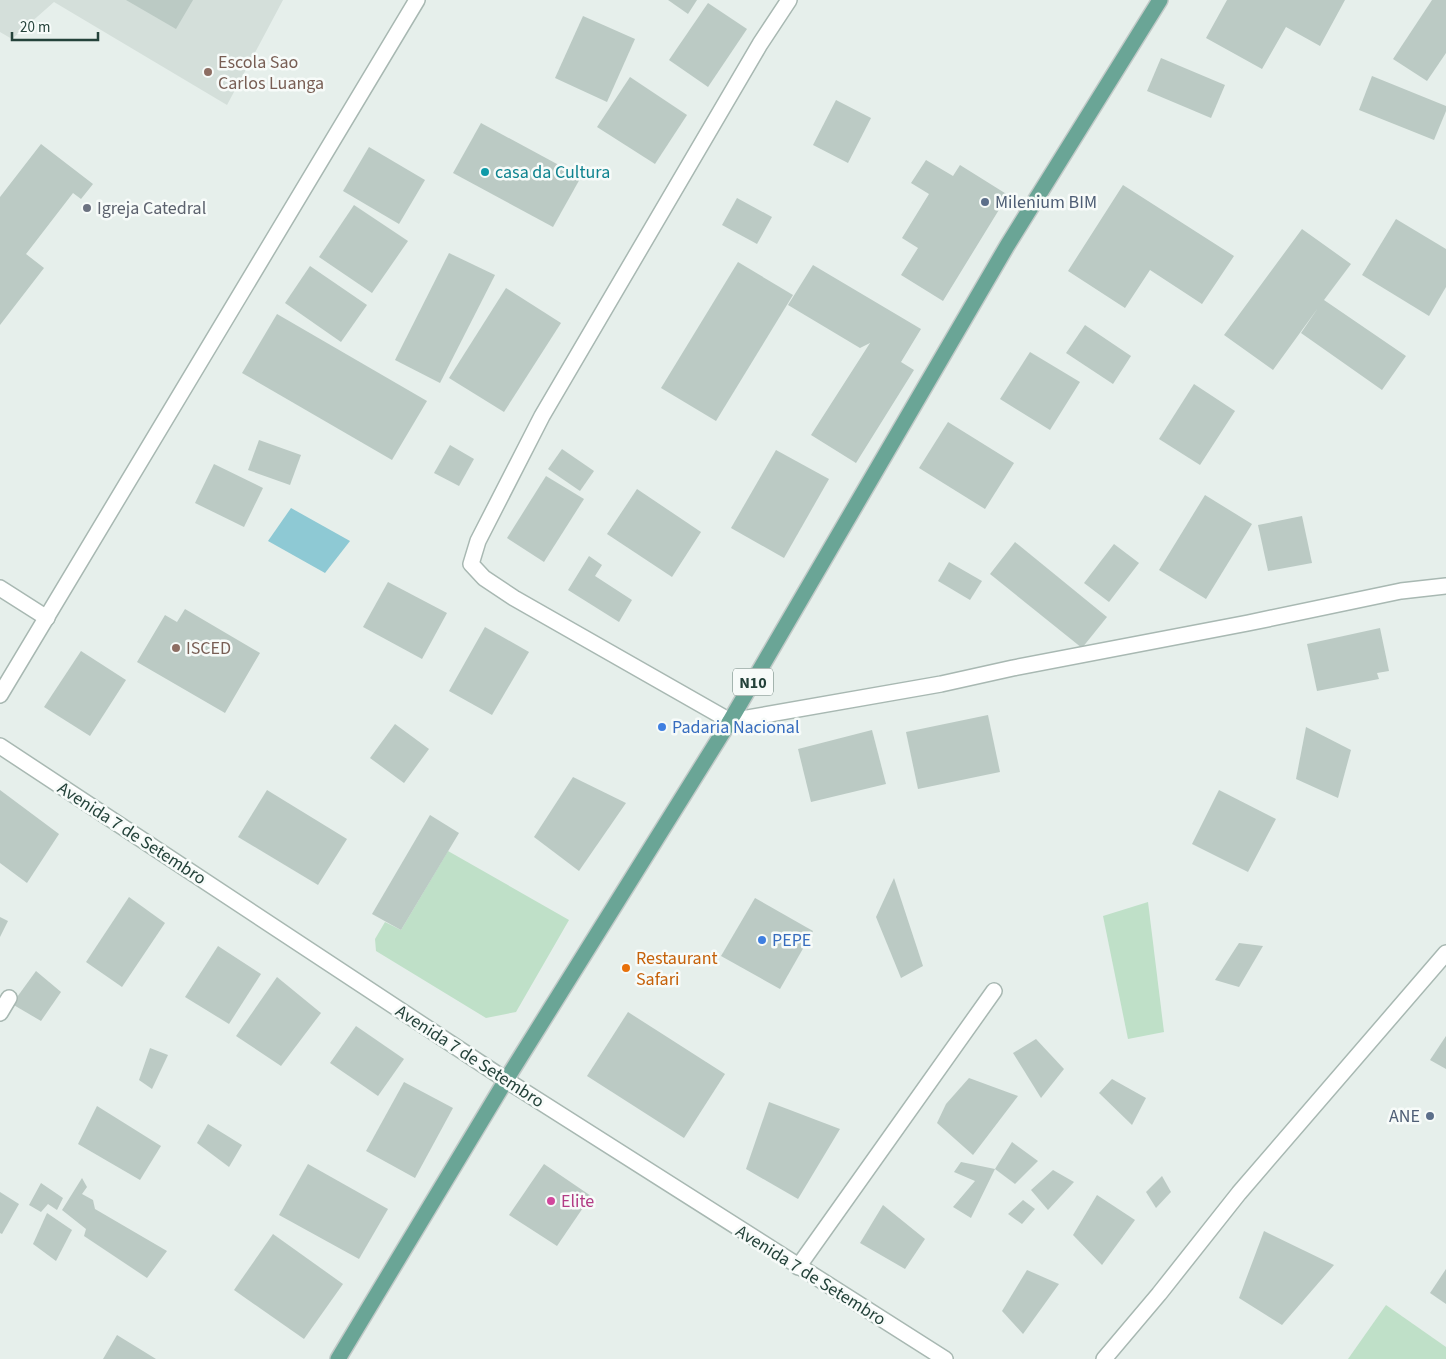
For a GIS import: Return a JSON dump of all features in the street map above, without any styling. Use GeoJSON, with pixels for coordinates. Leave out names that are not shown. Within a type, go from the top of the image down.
{"type":"FeatureCollection","features":[{"type":"Feature","properties":{"kind":"main road","name":"N10"},"geometry":{"type":"LineString","coordinates":[[338,1359],[506,1080],[730,720],[1006,246],[1160,0]]}},
{"type":"Feature","properties":{"kind":"street"},"geometry":{"type":"LineString","coordinates":[[0,695],[417,0]]}},
{"type":"Feature","properties":{"kind":"street"},"geometry":{"type":"LineString","coordinates":[[789,0],[760,44],[542,416],[478,541],[471,564],[484,578],[514,598],[730,720],[941,684],[1401,591],[1446,586]]}},
{"type":"Feature","properties":{"kind":"street"},"geometry":{"type":"LineString","coordinates":[[0,588],[47,618]]}},
{"type":"Feature","properties":{"kind":"street","name":"Avenida 7 de Setembro"},"geometry":{"type":"LineString","coordinates":[[0,746],[506,1080],[798,1267],[928,1355],[945,1359]]}},
{"type":"Feature","properties":{"kind":"street"},"geometry":{"type":"LineString","coordinates":[[1104,1359],[1159,1294],[1239,1193],[1446,953]]}},
{"type":"Feature","properties":{"kind":"street"},"geometry":{"type":"LineString","coordinates":[[798,1267],[994,990]]}},
{"type":"Feature","properties":{"kind":"street"},"geometry":{"type":"LineString","coordinates":[[0,1013],[9,998]]}},
{"type":"Feature","properties":{"kind":"shaded area","name":"Escola Sao Carlos Luanga"},"geometry":{"type":"Polygon","coordinates":[[[0,0],[283,0],[227,105],[54,2],[12,39],[0,32],[0,0]]]}},
{"type":"Feature","properties":{"kind":"green space"},"geometry":{"type":"Polygon","coordinates":[[[448,851],[569,920],[516,1012],[486,1018],[376,951],[375,939],[385,922],[401,930],[448,851]]]}},
{"type":"Feature","properties":{"kind":"green space"},"geometry":{"type":"Polygon","coordinates":[[[1148,902],[1164,1032],[1128,1039],[1103,916],[1148,902]]]}},
{"type":"Feature","properties":{"kind":"green space"},"geometry":{"type":"Polygon","coordinates":[[[1386,1305],[1446,1347],[1446,1359],[1348,1359],[1386,1305]]]}},
{"type":"Feature","properties":{"kind":"water"},"geometry":{"type":"Polygon","coordinates":[[[291,508],[350,541],[325,573],[268,541],[291,508]]]}},
{"type":"Feature","properties":{"kind":"building"},"geometry":{"type":"Polygon","coordinates":[[[126,0],[193,0],[176,29],[126,0]]]}},
{"type":"Feature","properties":{"kind":"building"},"geometry":{"type":"Polygon","coordinates":[[[668,0],[697,0],[688,14],[668,0]]]}},
{"type":"Feature","properties":{"kind":"building"},"geometry":{"type":"Polygon","coordinates":[[[1227,0],[1345,0],[1320,46],[1286,27],[1262,69],[1206,38],[1227,0]]]}},
{"type":"Feature","properties":{"kind":"building"},"geometry":{"type":"Polygon","coordinates":[[[1432,0],[1446,0],[1446,53],[1427,81],[1393,59],[1432,0]]]}},
{"type":"Feature","properties":{"kind":"building"},"geometry":{"type":"Polygon","coordinates":[[[708,3],[747,29],[708,87],[669,60],[708,3]]]}},
{"type":"Feature","properties":{"kind":"building"},"geometry":{"type":"Polygon","coordinates":[[[583,16],[635,39],[607,102],[555,78],[583,16]]]}},
{"type":"Feature","properties":{"kind":"building"},"geometry":{"type":"Polygon","coordinates":[[[1161,58],[1225,85],[1211,118],[1147,91],[1161,58]]]}},
{"type":"Feature","properties":{"kind":"building"},"geometry":{"type":"Polygon","coordinates":[[[1372,76],[1446,106],[1446,111],[1434,140],[1359,110],[1372,76]]]}},
{"type":"Feature","properties":{"kind":"building"},"geometry":{"type":"Polygon","coordinates":[[[630,77],[687,115],[655,164],[597,127],[630,77]]]}},
{"type":"Feature","properties":{"kind":"building"},"geometry":{"type":"Polygon","coordinates":[[[836,100],[871,118],[848,163],[813,145],[836,100]]]}},
{"type":"Feature","properties":{"kind":"building"},"geometry":{"type":"Polygon","coordinates":[[[481,123],[581,177],[553,227],[453,173],[481,123]]]}},
{"type":"Feature","properties":{"kind":"building"},"geometry":{"type":"Polygon","coordinates":[[[41,144],[93,184],[81,199],[73,193],[26,254],[44,268],[0,325],[0,197],[41,144]]]}},
{"type":"Feature","properties":{"kind":"building"},"geometry":{"type":"Polygon","coordinates":[[[369,147],[425,180],[399,224],[343,191],[369,147]]]}},
{"type":"Feature","properties":{"kind":"building"},"geometry":{"type":"Polygon","coordinates":[[[926,160],[953,176],[960,165],[1008,195],[943,301],[901,275],[918,248],[902,238],[929,194],[911,183],[926,160]]]}},
{"type":"Feature","properties":{"kind":"building"},"geometry":{"type":"Polygon","coordinates":[[[1123,185],[1234,256],[1202,304],[1150,270],[1125,308],[1068,271],[1123,185]]]}},
{"type":"Feature","properties":{"kind":"building"},"geometry":{"type":"Polygon","coordinates":[[[737,198],[772,217],[757,244],[722,225],[737,198]]]}},
{"type":"Feature","properties":{"kind":"building"},"geometry":{"type":"Polygon","coordinates":[[[354,205],[408,241],[372,293],[319,257],[354,205]]]}},
{"type":"Feature","properties":{"kind":"building"},"geometry":{"type":"Polygon","coordinates":[[[1396,219],[1446,249],[1446,287],[1429,316],[1362,275],[1396,219]]]}},
{"type":"Feature","properties":{"kind":"building"},"geometry":{"type":"Polygon","coordinates":[[[1302,229],[1351,264],[1324,300],[1406,356],[1382,390],[1301,333],[1318,308],[1273,370],[1224,335],[1302,229]]]}},
{"type":"Feature","properties":{"kind":"building"},"geometry":{"type":"Polygon","coordinates":[[[449,253],[495,275],[440,383],[395,360],[449,253]]]}},
{"type":"Feature","properties":{"kind":"building"},"geometry":{"type":"Polygon","coordinates":[[[738,262],[793,295],[716,421],[661,388],[738,262]]]}},
{"type":"Feature","properties":{"kind":"building"},"geometry":{"type":"Polygon","coordinates":[[[813,265],[921,329],[901,362],[914,370],[856,463],[811,435],[870,343],[860,348],[788,305],[813,265]]]}},
{"type":"Feature","properties":{"kind":"building"},"geometry":{"type":"Polygon","coordinates":[[[310,266],[367,305],[341,342],[285,303],[310,266]]]}},
{"type":"Feature","properties":{"kind":"building"},"geometry":{"type":"Polygon","coordinates":[[[506,288],[561,323],[504,412],[449,378],[506,288]]]}},
{"type":"Feature","properties":{"kind":"building"},"geometry":{"type":"Polygon","coordinates":[[[277,314],[427,401],[392,460],[242,373],[277,314]]]}},
{"type":"Feature","properties":{"kind":"building"},"geometry":{"type":"Polygon","coordinates":[[[1085,325],[1131,356],[1113,384],[1066,353],[1085,325]]]}},
{"type":"Feature","properties":{"kind":"building"},"geometry":{"type":"Polygon","coordinates":[[[1030,352],[1080,382],[1050,430],[1000,399],[1030,352]]]}},
{"type":"Feature","properties":{"kind":"building"},"geometry":{"type":"Polygon","coordinates":[[[1194,384],[1235,411],[1200,465],[1159,439],[1194,384]]]}},
{"type":"Feature","properties":{"kind":"building"},"geometry":{"type":"Polygon","coordinates":[[[948,422],[1014,463],[985,509],[919,468],[948,422]]]}},
{"type":"Feature","properties":{"kind":"building"},"geometry":{"type":"Polygon","coordinates":[[[259,440],[301,455],[290,485],[248,470],[259,440]]]}},
{"type":"Feature","properties":{"kind":"building"},"geometry":{"type":"Polygon","coordinates":[[[450,445],[474,459],[459,486],[434,473],[450,445]]]}},
{"type":"Feature","properties":{"kind":"building"},"geometry":{"type":"Polygon","coordinates":[[[562,449],[594,471],[580,491],[548,469],[562,449]]]}},
{"type":"Feature","properties":{"kind":"building"},"geometry":{"type":"Polygon","coordinates":[[[776,450],[829,479],[784,558],[731,528],[776,450]]]}},
{"type":"Feature","properties":{"kind":"building"},"geometry":{"type":"Polygon","coordinates":[[[214,464],[263,488],[244,527],[195,503],[214,464]]]}},
{"type":"Feature","properties":{"kind":"building"},"geometry":{"type":"Polygon","coordinates":[[[546,476],[584,499],[544,562],[507,538],[546,476]]]}},
{"type":"Feature","properties":{"kind":"building"},"geometry":{"type":"Polygon","coordinates":[[[637,489],[701,532],[672,577],[607,534],[637,489]]]}},
{"type":"Feature","properties":{"kind":"building"},"geometry":{"type":"Polygon","coordinates":[[[1205,495],[1252,524],[1206,599],[1159,570],[1205,495]]]}},
{"type":"Feature","properties":{"kind":"building"},"geometry":{"type":"Polygon","coordinates":[[[1302,516],[1312,563],[1268,571],[1258,525],[1302,516]]]}},
{"type":"Feature","properties":{"kind":"building"},"geometry":{"type":"Polygon","coordinates":[[[1015,542],[1107,617],[1082,648],[990,574],[1015,542]]]}},
{"type":"Feature","properties":{"kind":"building"},"geometry":{"type":"Polygon","coordinates":[[[1114,544],[1139,563],[1109,602],[1084,583],[1114,544]]]}},
{"type":"Feature","properties":{"kind":"building"},"geometry":{"type":"Polygon","coordinates":[[[589,556],[602,565],[595,576],[632,600],[619,622],[568,590],[589,556]]]}},
{"type":"Feature","properties":{"kind":"building"},"geometry":{"type":"Polygon","coordinates":[[[949,562],[982,581],[970,600],[938,581],[949,562]]]}},
{"type":"Feature","properties":{"kind":"building"},"geometry":{"type":"Polygon","coordinates":[[[388,582],[447,613],[422,659],[363,627],[388,582]]]}},
{"type":"Feature","properties":{"kind":"building"},"geometry":{"type":"Polygon","coordinates":[[[185,609],[260,653],[225,713],[137,662],[165,615],[177,622],[185,609]]]}},
{"type":"Feature","properties":{"kind":"building"},"geometry":{"type":"Polygon","coordinates":[[[485,627],[529,652],[492,715],[449,691],[485,627]]]}},
{"type":"Feature","properties":{"kind":"building"},"geometry":{"type":"Polygon","coordinates":[[[1380,628],[1389,671],[1377,673],[1379,679],[1317,691],[1307,644],[1380,628]]]}},
{"type":"Feature","properties":{"kind":"building"},"geometry":{"type":"Polygon","coordinates":[[[81,651],[126,680],[90,736],[44,707],[81,651]]]}},
{"type":"Feature","properties":{"kind":"building"},"geometry":{"type":"Polygon","coordinates":[[[988,715],[1000,772],[918,789],[906,732],[988,715]]]}},
{"type":"Feature","properties":{"kind":"building"},"geometry":{"type":"Polygon","coordinates":[[[395,724],[429,749],[404,783],[370,758],[395,724]]]}},
{"type":"Feature","properties":{"kind":"building"},"geometry":{"type":"Polygon","coordinates":[[[1306,727],[1351,750],[1338,798],[1296,779],[1306,727]]]}},
{"type":"Feature","properties":{"kind":"building"},"geometry":{"type":"Polygon","coordinates":[[[872,730],[886,784],[811,802],[798,749],[872,730]]]}},
{"type":"Feature","properties":{"kind":"building"},"geometry":{"type":"Polygon","coordinates":[[[573,777],[626,803],[579,871],[534,837],[573,777]]]}},
{"type":"Feature","properties":{"kind":"building"},"geometry":{"type":"Polygon","coordinates":[[[0,790],[59,834],[27,883],[0,863],[0,790]]]}},
{"type":"Feature","properties":{"kind":"building"},"geometry":{"type":"Polygon","coordinates":[[[267,790],[347,839],[318,885],[238,837],[267,790]]]}},
{"type":"Feature","properties":{"kind":"building"},"geometry":{"type":"Polygon","coordinates":[[[1219,790],[1276,819],[1248,872],[1192,844],[1219,790]]]}},
{"type":"Feature","properties":{"kind":"building"},"geometry":{"type":"Polygon","coordinates":[[[430,815],[459,833],[401,930],[372,914],[430,815]]]}},
{"type":"Feature","properties":{"kind":"building"},"geometry":{"type":"Polygon","coordinates":[[[894,878],[923,966],[901,978],[876,917],[894,878]]]}},
{"type":"Feature","properties":{"kind":"building"},"geometry":{"type":"Polygon","coordinates":[[[129,897],[165,923],[122,987],[86,962],[129,897]]]}},
{"type":"Feature","properties":{"kind":"building"},"geometry":{"type":"Polygon","coordinates":[[[755,898],[813,931],[780,989],[721,956],[755,898]]]}},
{"type":"Feature","properties":{"kind":"building"},"geometry":{"type":"Polygon","coordinates":[[[0,917],[8,921],[0,937],[0,917]]]}},
{"type":"Feature","properties":{"kind":"building"},"geometry":{"type":"Polygon","coordinates":[[[1239,943],[1263,946],[1239,987],[1215,980],[1239,943]]]}},
{"type":"Feature","properties":{"kind":"building"},"geometry":{"type":"Polygon","coordinates":[[[218,946],[261,974],[229,1024],[185,997],[218,946]]]}},
{"type":"Feature","properties":{"kind":"building"},"geometry":{"type":"Polygon","coordinates":[[[36,971],[61,992],[41,1021],[12,1004],[36,971]]]}},
{"type":"Feature","properties":{"kind":"building"},"geometry":{"type":"Polygon","coordinates":[[[277,977],[321,1013],[281,1066],[236,1036],[277,977]]]}},
{"type":"Feature","properties":{"kind":"building"},"geometry":{"type":"Polygon","coordinates":[[[628,1012],[725,1074],[684,1138],[587,1076],[628,1012]]]}},
{"type":"Feature","properties":{"kind":"building"},"geometry":{"type":"Polygon","coordinates":[[[356,1026],[404,1059],[378,1096],[330,1063],[356,1026]]]}},
{"type":"Feature","properties":{"kind":"building"},"geometry":{"type":"Polygon","coordinates":[[[1446,1036],[1446,1069],[1430,1060],[1446,1036]]]}},
{"type":"Feature","properties":{"kind":"building"},"geometry":{"type":"Polygon","coordinates":[[[1036,1039],[1064,1069],[1041,1098],[1013,1053],[1036,1039]]]}},
{"type":"Feature","properties":{"kind":"building"},"geometry":{"type":"Polygon","coordinates":[[[150,1048],[168,1055],[152,1089],[139,1080],[150,1048]]]}},
{"type":"Feature","properties":{"kind":"building"},"geometry":{"type":"Polygon","coordinates":[[[969,1078],[1018,1096],[973,1155],[937,1123],[946,1104],[969,1078]]]}},
{"type":"Feature","properties":{"kind":"building"},"geometry":{"type":"Polygon","coordinates":[[[1112,1079],[1146,1098],[1132,1125],[1099,1093],[1112,1079]]]}},
{"type":"Feature","properties":{"kind":"building"},"geometry":{"type":"Polygon","coordinates":[[[404,1082],[453,1108],[415,1178],[366,1151],[404,1082]]]}},
{"type":"Feature","properties":{"kind":"building"},"geometry":{"type":"Polygon","coordinates":[[[769,1102],[840,1129],[798,1199],[746,1169],[769,1102]]]}},
{"type":"Feature","properties":{"kind":"building"},"geometry":{"type":"Polygon","coordinates":[[[97,1106],[161,1146],[140,1180],[78,1144],[97,1106]]]}},
{"type":"Feature","properties":{"kind":"building"},"geometry":{"type":"Polygon","coordinates":[[[208,1124],[242,1145],[229,1167],[197,1143],[208,1124]]]}},
{"type":"Feature","properties":{"kind":"building"},"geometry":{"type":"Polygon","coordinates":[[[1012,1142],[1038,1161],[1015,1184],[995,1169],[1012,1142]]]}},
{"type":"Feature","properties":{"kind":"building"},"geometry":{"type":"Polygon","coordinates":[[[961,1162],[995,1169],[971,1218],[953,1207],[975,1181],[954,1172],[961,1162]]]}},
{"type":"Feature","properties":{"kind":"building"},"geometry":{"type":"Polygon","coordinates":[[[308,1164],[388,1209],[359,1259],[279,1215],[308,1164]]]}},
{"type":"Feature","properties":{"kind":"building"},"geometry":{"type":"Polygon","coordinates":[[[544,1164],[591,1196],[557,1246],[509,1215],[544,1164]]]}},
{"type":"Feature","properties":{"kind":"building"},"geometry":{"type":"Polygon","coordinates":[[[1053,1170],[1074,1182],[1048,1210],[1031,1190],[1053,1170]]]}},
{"type":"Feature","properties":{"kind":"building"},"geometry":{"type":"Polygon","coordinates":[[[1162,1176],[1171,1192],[1156,1208],[1146,1192],[1162,1176]]]}},
{"type":"Feature","properties":{"kind":"building"},"geometry":{"type":"Polygon","coordinates":[[[82,1178],[87,1187],[82,1194],[93,1200],[95,1209],[167,1251],[147,1278],[84,1236],[86,1229],[62,1210],[82,1178]]]}},
{"type":"Feature","properties":{"kind":"building"},"geometry":{"type":"Polygon","coordinates":[[[41,1183],[63,1198],[57,1210],[48,1204],[41,1212],[29,1205],[41,1183]]]}},
{"type":"Feature","properties":{"kind":"building"},"geometry":{"type":"Polygon","coordinates":[[[0,1192],[19,1204],[2,1234],[0,1233],[0,1192]]]}},
{"type":"Feature","properties":{"kind":"building"},"geometry":{"type":"Polygon","coordinates":[[[1097,1195],[1135,1220],[1102,1265],[1073,1235],[1097,1195]]]}},
{"type":"Feature","properties":{"kind":"building"},"geometry":{"type":"Polygon","coordinates":[[[1023,1200],[1035,1209],[1022,1224],[1008,1214],[1023,1200]]]}},
{"type":"Feature","properties":{"kind":"building"},"geometry":{"type":"Polygon","coordinates":[[[883,1205],[925,1239],[905,1269],[860,1243],[883,1205]]]}},
{"type":"Feature","properties":{"kind":"building"},"geometry":{"type":"Polygon","coordinates":[[[47,1213],[72,1230],[56,1261],[33,1244],[47,1213]]]}},
{"type":"Feature","properties":{"kind":"building"},"geometry":{"type":"Polygon","coordinates":[[[1264,1231],[1334,1265],[1282,1325],[1239,1298],[1264,1231]]]}},
{"type":"Feature","properties":{"kind":"building"},"geometry":{"type":"Polygon","coordinates":[[[273,1234],[343,1284],[304,1339],[234,1290],[273,1234]]]}},
{"type":"Feature","properties":{"kind":"building"},"geometry":{"type":"Polygon","coordinates":[[[1446,1269],[1446,1304],[1430,1293],[1446,1269]]]}},
{"type":"Feature","properties":{"kind":"building"},"geometry":{"type":"Polygon","coordinates":[[[1027,1270],[1059,1284],[1023,1334],[1002,1311],[1027,1270]]]}},
{"type":"Feature","properties":{"kind":"building"},"geometry":{"type":"Polygon","coordinates":[[[117,1335],[156,1359],[103,1359],[117,1335]]]}},
{"type":"Feature","properties":{"kind":"place","name":"Escola Sao Carlos Luanga"},"geometry":{"type":"Point","coordinates":[208,72]}},
{"type":"Feature","properties":{"kind":"place","name":"casa da Cultura"},"geometry":{"type":"Point","coordinates":[485,172]}},
{"type":"Feature","properties":{"kind":"place","name":"Milenium BIM"},"geometry":{"type":"Point","coordinates":[985,202]}},
{"type":"Feature","properties":{"kind":"place","name":"Igreja Catedral"},"geometry":{"type":"Point","coordinates":[87,208]}},
{"type":"Feature","properties":{"kind":"place","name":"ISCED"},"geometry":{"type":"Point","coordinates":[176,648]}},
{"type":"Feature","properties":{"kind":"place","name":"Padaria Nacional"},"geometry":{"type":"Point","coordinates":[662,727]}},
{"type":"Feature","properties":{"kind":"place","name":"PEPE"},"geometry":{"type":"Point","coordinates":[762,940]}},
{"type":"Feature","properties":{"kind":"place","name":"Restaurant Safari"},"geometry":{"type":"Point","coordinates":[626,968]}},
{"type":"Feature","properties":{"kind":"place","name":"ANE"},"geometry":{"type":"Point","coordinates":[1430,1116]}},
{"type":"Feature","properties":{"kind":"place","name":"Elite"},"geometry":{"type":"Point","coordinates":[551,1201]}}]}
